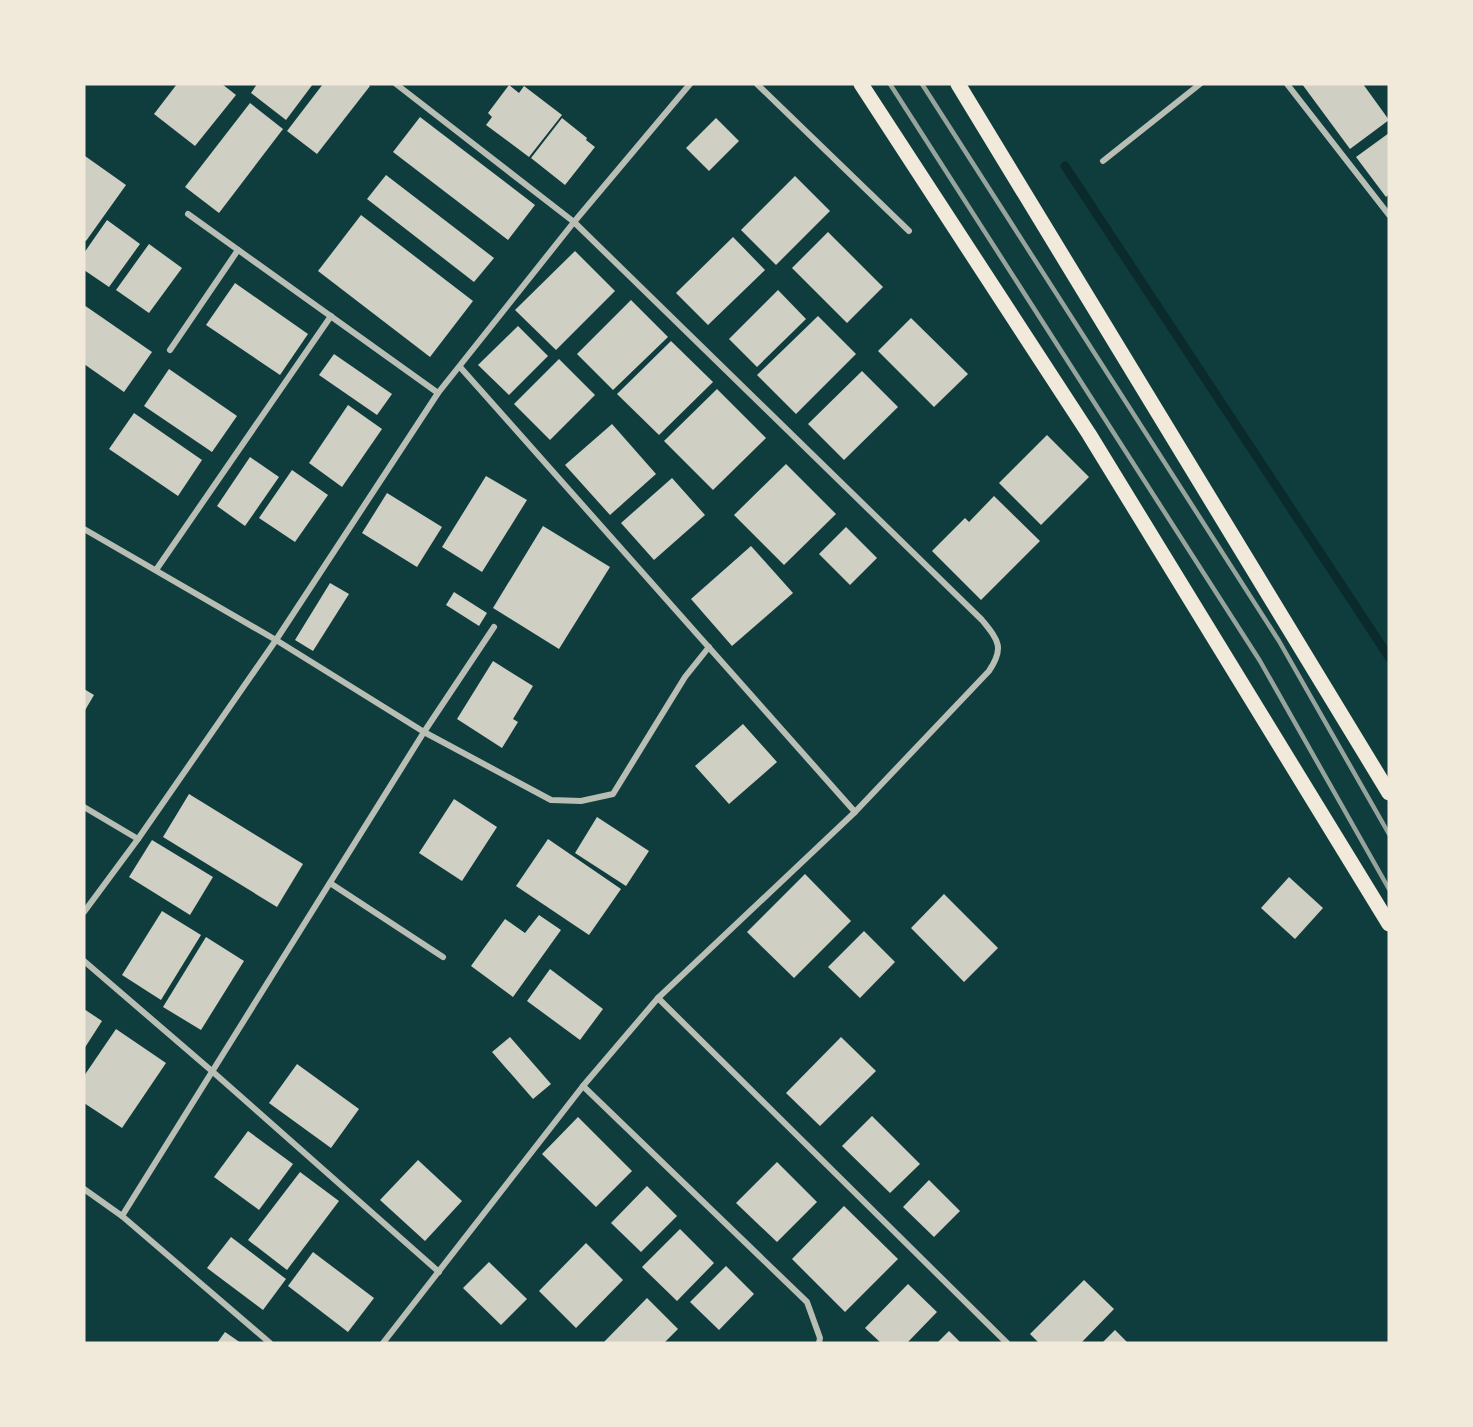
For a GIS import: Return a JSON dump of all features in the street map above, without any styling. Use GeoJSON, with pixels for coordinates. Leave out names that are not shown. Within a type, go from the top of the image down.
{"type":"FeatureCollection","features":[{"type":"Feature","properties":{"kind":"main road"},"geometry":{"type":"LineString","coordinates":[[861,84],[1089,434],[1389,924]]}},
{"type":"Feature","properties":{"kind":"main road"},"geometry":{"type":"LineString","coordinates":[[958,84],[1389,793]]}},
{"type":"Feature","properties":{"kind":"street"},"geometry":{"type":"LineString","coordinates":[[383,1343],[583,1086],[658,998],[855,812],[989,671],[998,658],[999,645],[982,620],[574,222],[396,84]]}},
{"type":"Feature","properties":{"kind":"street"},"geometry":{"type":"LineString","coordinates":[[84,912],[138,839],[276,640],[438,393],[574,222],[690,84]]}},
{"type":"Feature","properties":{"kind":"street"},"geometry":{"type":"LineString","coordinates":[[757,84],[909,231]]}},
{"type":"Feature","properties":{"kind":"street"},"geometry":{"type":"LineString","coordinates":[[1103,162],[1200,84]]}},
{"type":"Feature","properties":{"kind":"street"},"geometry":{"type":"LineString","coordinates":[[1287,84],[1389,215]]}},
{"type":"Feature","properties":{"kind":"street"},"geometry":{"type":"LineString","coordinates":[[188,214],[438,393]]}},
{"type":"Feature","properties":{"kind":"street"},"geometry":{"type":"LineString","coordinates":[[170,350],[238,250]]}},
{"type":"Feature","properties":{"kind":"street"},"geometry":{"type":"LineString","coordinates":[[156,570],[331,316]]}},
{"type":"Feature","properties":{"kind":"street"},"geometry":{"type":"LineString","coordinates":[[460,367],[855,812]]}},
{"type":"Feature","properties":{"kind":"street"},"geometry":{"type":"LineString","coordinates":[[84,529],[276,640],[424,732],[551,800],[581,801],[613,794],[685,676],[709,647]]}},
{"type":"Feature","properties":{"kind":"street"},"geometry":{"type":"LineString","coordinates":[[122,1216],[424,732],[494,627]]}},
{"type":"Feature","properties":{"kind":"street"},"geometry":{"type":"LineString","coordinates":[[84,807],[138,839]]}},
{"type":"Feature","properties":{"kind":"street"},"geometry":{"type":"LineString","coordinates":[[330,883],[443,957]]}},
{"type":"Feature","properties":{"kind":"street"},"geometry":{"type":"LineString","coordinates":[[84,961],[439,1272]]}},
{"type":"Feature","properties":{"kind":"street"},"geometry":{"type":"LineString","coordinates":[[658,998],[1007,1343]]}},
{"type":"Feature","properties":{"kind":"street"},"geometry":{"type":"LineString","coordinates":[[583,1086],[807,1302],[820,1338],[819,1343]]}},
{"type":"Feature","properties":{"kind":"street"},"geometry":{"type":"LineString","coordinates":[[84,1189],[122,1216],[270,1343]]}},
{"type":"Feature","properties":{"kind":"building"},"geometry":{"type":"Polygon","coordinates":[[[177,84],[222,84],[236,95],[195,146],[154,114],[177,84]]]}},
{"type":"Feature","properties":{"kind":"building"},"geometry":{"type":"Polygon","coordinates":[[[257,84],[313,84],[286,120],[251,93],[257,84]]]}},
{"type":"Feature","properties":{"kind":"building"},"geometry":{"type":"Polygon","coordinates":[[[323,84],[368,84],[370,86],[317,154],[287,131],[323,84]]]}},
{"type":"Feature","properties":{"kind":"building"},"geometry":{"type":"Polygon","coordinates":[[[1302,84],[1363,84],[1389,120],[1350,149],[1302,84]]]}},
{"type":"Feature","properties":{"kind":"building"},"geometry":{"type":"Polygon","coordinates":[[[509,85],[519,93],[524,86],[562,115],[529,157],[486,125],[492,117],[488,113],[509,85]]]}},
{"type":"Feature","properties":{"kind":"building"},"geometry":{"type":"Polygon","coordinates":[[[250,103],[283,129],[219,213],[185,187],[250,103]]]}},
{"type":"Feature","properties":{"kind":"building"},"geometry":{"type":"Polygon","coordinates":[[[420,117],[535,205],[508,240],[393,152],[420,117]]]}},
{"type":"Feature","properties":{"kind":"building"},"geometry":{"type":"Polygon","coordinates":[[[562,118],[595,147],[565,185],[531,158],[562,118]]]}},
{"type":"Feature","properties":{"kind":"building"},"geometry":{"type":"Polygon","coordinates":[[[716,118],[739,141],[709,171],[686,148],[716,118]]]}},
{"type":"Feature","properties":{"kind":"building"},"geometry":{"type":"Polygon","coordinates":[[[1389,133],[1389,194],[1386,197],[1356,157],[1389,133]]]}},
{"type":"Feature","properties":{"kind":"building"},"geometry":{"type":"Polygon","coordinates":[[[85,156],[126,185],[86,241],[84,240],[85,156]]]}},
{"type":"Feature","properties":{"kind":"building"},"geometry":{"type":"Polygon","coordinates":[[[386,175],[494,258],[474,282],[367,199],[386,175]]]}},
{"type":"Feature","properties":{"kind":"building"},"geometry":{"type":"Polygon","coordinates":[[[795,176],[830,211],[776,265],[741,230],[795,176]]]}},
{"type":"Feature","properties":{"kind":"building"},"geometry":{"type":"Polygon","coordinates":[[[361,215],[473,301],[430,357],[318,271],[361,215]]]}},
{"type":"Feature","properties":{"kind":"building"},"geometry":{"type":"Polygon","coordinates":[[[107,220],[140,244],[109,287],[84,270],[84,253],[107,220]]]}},
{"type":"Feature","properties":{"kind":"building"},"geometry":{"type":"Polygon","coordinates":[[[828,232],[883,287],[847,323],[792,268],[828,232]]]}},
{"type":"Feature","properties":{"kind":"building"},"geometry":{"type":"Polygon","coordinates":[[[733,237],[765,270],[708,325],[676,293],[733,237]]]}},
{"type":"Feature","properties":{"kind":"building"},"geometry":{"type":"Polygon","coordinates":[[[149,244],[182,268],[149,313],[116,290],[149,244]]]}},
{"type":"Feature","properties":{"kind":"building"},"geometry":{"type":"Polygon","coordinates":[[[575,251],[615,291],[556,350],[515,310],[575,251]]]}},
{"type":"Feature","properties":{"kind":"building"},"geometry":{"type":"Polygon","coordinates":[[[235,283],[308,334],[280,375],[206,325],[235,283]]]}},
{"type":"Feature","properties":{"kind":"building"},"geometry":{"type":"Polygon","coordinates":[[[778,290],[806,319],[757,367],[729,339],[778,290]]]}},
{"type":"Feature","properties":{"kind":"building"},"geometry":{"type":"Polygon","coordinates":[[[631,300],[668,337],[613,390],[577,354],[631,300]]]}},
{"type":"Feature","properties":{"kind":"building"},"geometry":{"type":"Polygon","coordinates":[[[84,305],[152,352],[124,392],[84,364],[84,305]]]}},
{"type":"Feature","properties":{"kind":"building"},"geometry":{"type":"Polygon","coordinates":[[[818,316],[856,354],[796,414],[757,375],[818,316]]]}},
{"type":"Feature","properties":{"kind":"building"},"geometry":{"type":"Polygon","coordinates":[[[911,318],[968,374],[934,407],[878,351],[911,318]]]}},
{"type":"Feature","properties":{"kind":"building"},"geometry":{"type":"Polygon","coordinates":[[[518,326],[548,356],[509,395],[478,365],[518,326]]]}},
{"type":"Feature","properties":{"kind":"building"},"geometry":{"type":"Polygon","coordinates":[[[671,341],[713,382],[659,435],[617,394],[671,341]]]}},
{"type":"Feature","properties":{"kind":"building"},"geometry":{"type":"Polygon","coordinates":[[[334,354],[392,394],[377,415],[319,375],[334,354]]]}},
{"type":"Feature","properties":{"kind":"building"},"geometry":{"type":"Polygon","coordinates":[[[559,359],[595,395],[550,440],[514,404],[559,359]]]}},
{"type":"Feature","properties":{"kind":"building"},"geometry":{"type":"Polygon","coordinates":[[[169,369],[237,416],[212,452],[144,406],[169,369]]]}},
{"type":"Feature","properties":{"kind":"building"},"geometry":{"type":"Polygon","coordinates":[[[862,371],[898,407],[844,460],[808,424],[862,371]]]}},
{"type":"Feature","properties":{"kind":"building"},"geometry":{"type":"Polygon","coordinates":[[[717,389],[766,438],[713,490],[664,441],[717,389]]]}},
{"type":"Feature","properties":{"kind":"building"},"geometry":{"type":"Polygon","coordinates":[[[348,405],[382,429],[342,487],[309,463],[348,405]]]}},
{"type":"Feature","properties":{"kind":"building"},"geometry":{"type":"Polygon","coordinates":[[[134,413],[202,460],[178,496],[109,449],[134,413]]]}},
{"type":"Feature","properties":{"kind":"building"},"geometry":{"type":"Polygon","coordinates":[[[612,424],[656,474],[610,515],[565,465],[612,424]]]}},
{"type":"Feature","properties":{"kind":"building"},"geometry":{"type":"Polygon","coordinates":[[[1047,435],[1089,477],[1041,525],[999,483],[1047,435]]]}},
{"type":"Feature","properties":{"kind":"building"},"geometry":{"type":"Polygon","coordinates":[[[250,457],[279,477],[245,526],[217,506],[250,457]]]}},
{"type":"Feature","properties":{"kind":"building"},"geometry":{"type":"Polygon","coordinates":[[[786,464],[836,514],[784,565],[734,515],[786,464]]]}},
{"type":"Feature","properties":{"kind":"building"},"geometry":{"type":"Polygon","coordinates":[[[292,470],[328,495],[295,542],[259,518],[292,470]]]}},
{"type":"Feature","properties":{"kind":"building"},"geometry":{"type":"Polygon","coordinates":[[[486,476],[527,500],[482,572],[442,547],[486,476]]]}},
{"type":"Feature","properties":{"kind":"building"},"geometry":{"type":"Polygon","coordinates":[[[672,478],[705,515],[654,560],[621,523],[672,478]]]}},
{"type":"Feature","properties":{"kind":"building"},"geometry":{"type":"Polygon","coordinates":[[[387,493],[442,527],[417,567],[362,533],[387,493]]]}},
{"type":"Feature","properties":{"kind":"building"},"geometry":{"type":"Polygon","coordinates":[[[994,496],[1040,541],[981,600],[932,551],[965,518],[969,522],[994,496]]]}},
{"type":"Feature","properties":{"kind":"building"},"geometry":{"type":"Polygon","coordinates":[[[543,526],[610,567],[559,649],[493,608],[543,526]]]}},
{"type":"Feature","properties":{"kind":"building"},"geometry":{"type":"Polygon","coordinates":[[[846,527],[877,558],[850,585],[819,554],[846,527]]]}},
{"type":"Feature","properties":{"kind":"building"},"geometry":{"type":"Polygon","coordinates":[[[751,546],[793,593],[732,646],[691,599],[751,546]]]}},
{"type":"Feature","properties":{"kind":"building"},"geometry":{"type":"Polygon","coordinates":[[[330,583],[349,594],[313,651],[295,640],[330,583]]]}},
{"type":"Feature","properties":{"kind":"building"},"geometry":{"type":"Polygon","coordinates":[[[454,592],[487,613],[479,626],[446,605],[454,592]]]}},
{"type":"Feature","properties":{"kind":"building"},"geometry":{"type":"Polygon","coordinates":[[[493,661],[533,686],[513,719],[518,722],[502,748],[457,719],[493,661]]]}},
{"type":"Feature","properties":{"kind":"building"},"geometry":{"type":"Polygon","coordinates":[[[84,689],[94,695],[84,712],[84,689]]]}},
{"type":"Feature","properties":{"kind":"building"},"geometry":{"type":"Polygon","coordinates":[[[743,724],[777,762],[729,804],[695,766],[743,724]]]}},
{"type":"Feature","properties":{"kind":"building"},"geometry":{"type":"Polygon","coordinates":[[[189,794],[303,864],[277,907],[163,837],[189,794]]]}},
{"type":"Feature","properties":{"kind":"building"},"geometry":{"type":"Polygon","coordinates":[[[454,799],[497,827],[462,881],[419,853],[454,799]]]}},
{"type":"Feature","properties":{"kind":"building"},"geometry":{"type":"Polygon","coordinates":[[[597,817],[649,851],[626,886],[575,853],[597,817]]]}},
{"type":"Feature","properties":{"kind":"building"},"geometry":{"type":"Polygon","coordinates":[[[548,839],[621,889],[589,935],[516,886],[548,839]]]}},
{"type":"Feature","properties":{"kind":"building"},"geometry":{"type":"Polygon","coordinates":[[[152,840],[213,877],[190,915],[129,877],[152,840]]]}},
{"type":"Feature","properties":{"kind":"building"},"geometry":{"type":"Polygon","coordinates":[[[805,874],[851,921],[794,978],[747,932],[805,874]]]}},
{"type":"Feature","properties":{"kind":"building"},"geometry":{"type":"Polygon","coordinates":[[[1289,877],[1323,908],[1295,939],[1261,908],[1289,877]]]}},
{"type":"Feature","properties":{"kind":"building"},"geometry":{"type":"Polygon","coordinates":[[[944,894],[998,948],[964,982],[911,928],[944,894]]]}},
{"type":"Feature","properties":{"kind":"building"},"geometry":{"type":"Polygon","coordinates":[[[162,911],[201,935],[161,1000],[122,975],[162,911]]]}},
{"type":"Feature","properties":{"kind":"building"},"geometry":{"type":"Polygon","coordinates":[[[539,915],[561,930],[513,997],[471,966],[505,919],[525,933],[539,915]]]}},
{"type":"Feature","properties":{"kind":"building"},"geometry":{"type":"Polygon","coordinates":[[[864,931],[895,962],[860,998],[828,967],[864,931]]]}},
{"type":"Feature","properties":{"kind":"building"},"geometry":{"type":"Polygon","coordinates":[[[206,937],[244,961],[201,1030],[163,1007],[206,937]]]}},
{"type":"Feature","properties":{"kind":"building"},"geometry":{"type":"Polygon","coordinates":[[[550,969],[603,1009],[580,1040],[527,1001],[550,969]]]}},
{"type":"Feature","properties":{"kind":"building"},"geometry":{"type":"Polygon","coordinates":[[[84,1009],[102,1021],[84,1049],[84,1009]]]}},
{"type":"Feature","properties":{"kind":"building"},"geometry":{"type":"Polygon","coordinates":[[[116,1029],[166,1063],[122,1128],[84,1103],[84,1076],[116,1029]]]}},
{"type":"Feature","properties":{"kind":"building"},"geometry":{"type":"Polygon","coordinates":[[[510,1037],[551,1084],[533,1099],[492,1052],[510,1037]]]}},
{"type":"Feature","properties":{"kind":"building"},"geometry":{"type":"Polygon","coordinates":[[[841,1037],[876,1071],[820,1126],[786,1093],[841,1037]]]}},
{"type":"Feature","properties":{"kind":"building"},"geometry":{"type":"Polygon","coordinates":[[[297,1064],[359,1109],[331,1148],[269,1103],[297,1064]]]}},
{"type":"Feature","properties":{"kind":"building"},"geometry":{"type":"Polygon","coordinates":[[[872,1116],[920,1164],[890,1193],[842,1146],[872,1116]]]}},
{"type":"Feature","properties":{"kind":"building"},"geometry":{"type":"Polygon","coordinates":[[[578,1117],[632,1171],[596,1207],[542,1154],[578,1117]]]}},
{"type":"Feature","properties":{"kind":"building"},"geometry":{"type":"Polygon","coordinates":[[[248,1131],[293,1164],[259,1210],[214,1177],[248,1131]]]}},
{"type":"Feature","properties":{"kind":"building"},"geometry":{"type":"Polygon","coordinates":[[[418,1160],[462,1201],[425,1241],[380,1200],[418,1160]]]}},
{"type":"Feature","properties":{"kind":"building"},"geometry":{"type":"Polygon","coordinates":[[[777,1162],[817,1202],[777,1242],[736,1203],[777,1162]]]}},
{"type":"Feature","properties":{"kind":"building"},"geometry":{"type":"Polygon","coordinates":[[[300,1172],[339,1201],[287,1270],[248,1240],[300,1172]]]}},
{"type":"Feature","properties":{"kind":"building"},"geometry":{"type":"Polygon","coordinates":[[[929,1180],[960,1211],[934,1237],[903,1207],[929,1180]]]}},
{"type":"Feature","properties":{"kind":"building"},"geometry":{"type":"Polygon","coordinates":[[[647,1186],[677,1216],[641,1252],[611,1223],[647,1186]]]}},
{"type":"Feature","properties":{"kind":"building"},"geometry":{"type":"Polygon","coordinates":[[[844,1206],[898,1259],[845,1312],[792,1259],[844,1206]]]}},
{"type":"Feature","properties":{"kind":"building"},"geometry":{"type":"Polygon","coordinates":[[[680,1229],[714,1263],[677,1301],[642,1267],[680,1229]]]}},
{"type":"Feature","properties":{"kind":"building"},"geometry":{"type":"Polygon","coordinates":[[[231,1237],[286,1279],[263,1310],[207,1268],[231,1237]]]}},
{"type":"Feature","properties":{"kind":"building"},"geometry":{"type":"Polygon","coordinates":[[[586,1243],[623,1280],[576,1328],[539,1291],[586,1243]]]}},
{"type":"Feature","properties":{"kind":"building"},"geometry":{"type":"Polygon","coordinates":[[[313,1252],[374,1298],[348,1332],[288,1286],[313,1252]]]}},
{"type":"Feature","properties":{"kind":"building"},"geometry":{"type":"Polygon","coordinates":[[[489,1262],[527,1299],[501,1325],[463,1288],[489,1262]]]}},
{"type":"Feature","properties":{"kind":"building"},"geometry":{"type":"Polygon","coordinates":[[[726,1266],[754,1294],[719,1330],[690,1302],[726,1266]]]}},
{"type":"Feature","properties":{"kind":"building"},"geometry":{"type":"Polygon","coordinates":[[[1084,1280],[1114,1309],[1081,1343],[1039,1343],[1030,1334],[1084,1280]]]}},
{"type":"Feature","properties":{"kind":"building"},"geometry":{"type":"Polygon","coordinates":[[[908,1284],[937,1312],[907,1343],[881,1343],[865,1328],[908,1284]]]}},
{"type":"Feature","properties":{"kind":"building"},"geometry":{"type":"Polygon","coordinates":[[[647,1298],[678,1329],[664,1343],[603,1343],[647,1298]]]}},
{"type":"Feature","properties":{"kind":"building"},"geometry":{"type":"Polygon","coordinates":[[[1115,1330],[1128,1343],[1102,1343],[1115,1330]]]}},
{"type":"Feature","properties":{"kind":"building"},"geometry":{"type":"Polygon","coordinates":[[[949,1331],[961,1343],[937,1343],[949,1331]]]}},
{"type":"Feature","properties":{"kind":"building"},"geometry":{"type":"Polygon","coordinates":[[[225,1332],[241,1343],[217,1343],[225,1332]]]}},
{"type":"Feature","properties":{"kind":"waterway"},"geometry":{"type":"LineString","coordinates":[[1065,166],[1389,657]]}},
{"type":"Feature","properties":{"kind":"railway"},"geometry":{"type":"LineString","coordinates":[[890,84],[1260,661],[1389,889]]}},
{"type":"Feature","properties":{"kind":"railway"},"geometry":{"type":"LineString","coordinates":[[922,84],[1279,641],[1389,834]]}}]}
